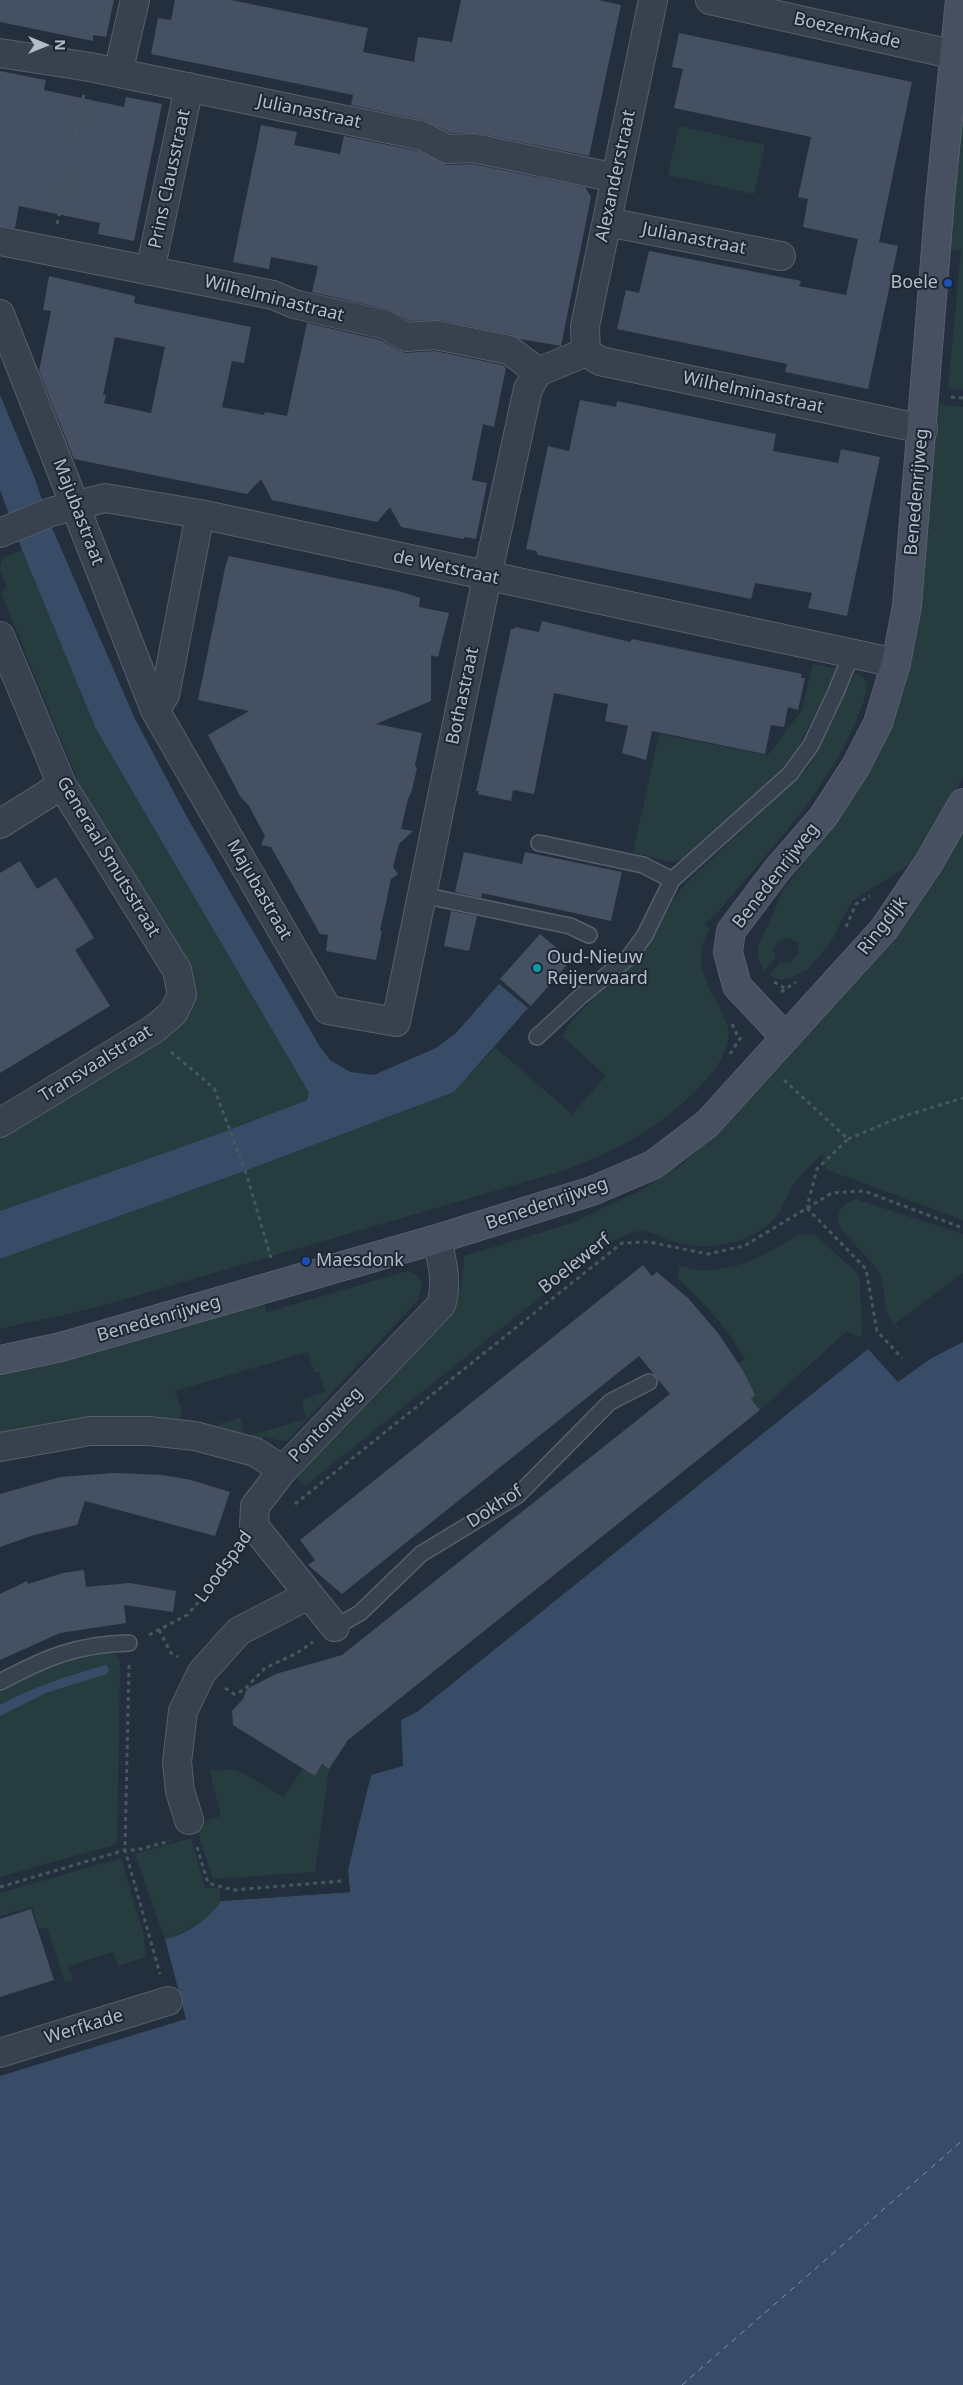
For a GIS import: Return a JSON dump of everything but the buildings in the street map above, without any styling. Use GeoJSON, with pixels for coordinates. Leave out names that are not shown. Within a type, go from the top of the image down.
{"type":"FeatureCollection","features":[{"type":"Feature","properties":{"kind":"street"},"geometry":{"type":"LineString","coordinates":[[118,73],[135,0]]}},
{"type":"Feature","properties":{"kind":"street","name":"Alexanderstraat"},"geometry":{"type":"LineString","coordinates":[[586,352],[585,326],[653,0]]}},
{"type":"Feature","properties":{"kind":"street","name":"Boezemkade"},"geometry":{"type":"LineString","coordinates":[[710,0],[956,55]]}},
{"type":"Feature","properties":{"kind":"street","name":"Benedenrijweg"},"geometry":{"type":"LineString","coordinates":[[0,1360],[61,1347],[438,1240],[592,1191],[652,1165],[707,1124],[785,1037],[737,986],[728,952],[731,931],[777,870],[823,817],[856,766],[878,723],[896,663],[906,606],[923,429],[940,199],[956,55],[960,0]]}},
{"type":"Feature","properties":{"kind":"street","name":"Julianastraat"},"geometry":{"type":"LineString","coordinates":[[0,53],[90,67],[189,87],[423,136],[447,148],[474,148],[616,178]]}},
{"type":"Feature","properties":{"kind":"street","name":"Prins Clausstraat"},"geometry":{"type":"LineString","coordinates":[[150,271],[189,87]]}},
{"type":"Feature","properties":{"kind":"street","name":"Julianastraat"},"geometry":{"type":"LineString","coordinates":[[607,222],[781,256]]}},
{"type":"Feature","properties":{"kind":"street","name":"Wilhelminastraat"},"geometry":{"type":"LineString","coordinates":[[0,241],[273,295],[294,304],[386,325],[406,337],[436,335],[508,350],[538,372]]}},
{"type":"Feature","properties":{"kind":"street","name":"Majubastraat"},"geometry":{"type":"LineString","coordinates":[[0,314],[63,509],[155,710],[328,1010],[396,1022]]}},
{"type":"Feature","properties":{"kind":"street"},"geometry":{"type":"LineString","coordinates":[[538,372],[586,352]]}},
{"type":"Feature","properties":{"kind":"street","name":"Wilhelminastraat"},"geometry":{"type":"LineString","coordinates":[[586,352],[600,361],[923,429]]}},
{"type":"Feature","properties":{"kind":"street","name":"Bothastraat"},"geometry":{"type":"LineString","coordinates":[[396,1022],[487,577],[528,390],[538,372]]}},
{"type":"Feature","properties":{"kind":"street","name":"de Wetstraat"},"geometry":{"type":"LineString","coordinates":[[1,532],[63,509],[105,498],[200,514],[487,577],[896,663]]}},
{"type":"Feature","properties":{"kind":"street"},"geometry":{"type":"LineString","coordinates":[[155,710],[165,695],[200,514]]}},
{"type":"Feature","properties":{"kind":"street","name":"Generaal Smutsstraat"},"geometry":{"type":"LineString","coordinates":[[0,636],[8,679],[62,785],[177,970],[182,995]]}},
{"type":"Feature","properties":{"kind":"street"},"geometry":{"type":"LineString","coordinates":[[0,824],[62,785]]}},
{"type":"Feature","properties":{"kind":"street","name":"Ringdijk"},"geometry":{"type":"LineString","coordinates":[[785,1037],[884,929],[928,864],[963,803]]}},
{"type":"Feature","properties":{"kind":"street","name":"Transvaalstraat"},"geometry":{"type":"LineString","coordinates":[[0,1123],[154,1029],[173,1014],[182,995]]}},
{"type":"Feature","properties":{"kind":"street","name":"Pontonweg"},"geometry":{"type":"LineString","coordinates":[[0,1447],[90,1431],[149,1430],[195,1436],[255,1452],[282,1470],[441,1304],[445,1292],[446,1277],[438,1240]]}},
{"type":"Feature","properties":{"kind":"street"},"geometry":{"type":"LineString","coordinates":[[282,1470],[255,1506],[254,1526],[335,1627]]}},
{"type":"Feature","properties":{"kind":"street"},"geometry":{"type":"LineString","coordinates":[[191,1827],[180,1791],[177,1762],[182,1711],[202,1672],[239,1631],[309,1595]]}},
{"type":"Feature","properties":{"kind":"street","name":"Werfkade"},"geometry":{"type":"LineString","coordinates":[[0,2053],[168,2001]]}},
{"type":"Feature","properties":{"kind":"lane"},"geometry":{"type":"LineString","coordinates":[[537,1037],[580,996],[629,957],[645,935],[672,880],[790,774],[811,745],[852,653]]}},
{"type":"Feature","properties":{"kind":"lane"},"geometry":{"type":"LineString","coordinates":[[539,844],[643,865],[672,880]]}},
{"type":"Feature","properties":{"kind":"lane"},"geometry":{"type":"LineString","coordinates":[[422,895],[570,926],[589,935]]}},
{"type":"Feature","properties":{"kind":"lane","name":"Dokhof"},"geometry":{"type":"LineString","coordinates":[[335,1627],[360,1613],[421,1554],[518,1495],[610,1402],[649,1382]]}},
{"type":"Feature","properties":{"kind":"lane"},"geometry":{"type":"LineString","coordinates":[[0,1682],[29,1666],[76,1648],[129,1643]]}},
{"type":"Feature","properties":{"kind":"path"},"geometry":{"type":"LineString","coordinates":[[74,138],[90,67]]}},
{"type":"Feature","properties":{"kind":"path"},"geometry":{"type":"LineString","coordinates":[[51,251],[68,175]]}},
{"type":"Feature","properties":{"kind":"path"},"geometry":{"type":"LineString","coordinates":[[154,1029],[166,1048],[214,1088],[247,1176],[273,1262]]}},
{"type":"Feature","properties":{"kind":"path"},"geometry":{"type":"LineString","coordinates":[[729,1056],[739,1039]]}},
{"type":"Feature","properties":{"kind":"path"},"geometry":{"type":"LineString","coordinates":[[782,1078],[848,1139]]}},
{"type":"Feature","properties":{"kind":"path"},"geometry":{"type":"LineString","coordinates":[[902,1358],[877,1331],[866,1269],[806,1208],[817,1169],[848,1139],[898,1118],[963,1098]]}},
{"type":"Feature","properties":{"kind":"path","name":"Boelewerf"},"geometry":{"type":"LineString","coordinates":[[292,1506],[622,1243],[649,1242],[708,1254],[744,1246],[832,1193],[864,1191],[963,1228]]}},
{"type":"Feature","properties":{"kind":"path","name":"Loodspad"},"geometry":{"type":"LineString","coordinates":[[129,1643],[187,1615],[206,1594],[254,1526]]}},
{"type":"Feature","properties":{"kind":"path"},"geometry":{"type":"LineString","coordinates":[[129,1643],[125,1850],[168,2001]]}},
{"type":"Feature","properties":{"kind":"path"},"geometry":{"type":"LineString","coordinates":[[253,1681],[257,1685]]}},
{"type":"Feature","properties":{"kind":"path"},"geometry":{"type":"LineString","coordinates":[[0,1887],[125,1850],[137,1850],[191,1827],[208,1882],[220,1887],[233,1890],[341,1881]]}},
{"type":"Feature","properties":{"kind":"green space"},"geometry":{"type":"Polygon","coordinates":[[[963,105],[963,390],[948,388],[961,251],[949,250],[963,105]]]}},
{"type":"Feature","properties":{"kind":"green space"},"geometry":{"type":"Polygon","coordinates":[[[679,126],[765,145],[754,194],[668,175],[679,126]]]}},
{"type":"Feature","properties":{"kind":"green space"},"geometry":{"type":"Polygon","coordinates":[[[937,404],[963,407],[963,777],[934,829],[912,863],[852,901],[831,942],[808,969],[789,979],[777,979],[769,975],[780,962],[789,963],[799,954],[798,943],[789,938],[778,941],[773,950],[776,958],[764,971],[758,956],[758,947],[783,890],[859,790],[880,750],[903,691],[915,641],[922,592],[937,404]]]}},
{"type":"Feature","properties":{"kind":"green space"},"geometry":{"type":"Polygon","coordinates":[[[22,550],[96,729],[309,1093],[307,1100],[221,1133],[0,1211],[0,1136],[174,1028],[188,965],[80,786],[1,593],[7,587],[0,569],[3,557],[22,550]]]}},
{"type":"Feature","properties":{"kind":"green space"},"geometry":{"type":"Polygon","coordinates":[[[813,664],[838,669],[790,763],[688,857],[673,862],[633,853],[659,734],[768,755],[802,710],[813,664]]]}},
{"type":"Feature","properties":{"kind":"green space"},"geometry":{"type":"Polygon","coordinates":[[[855,673],[865,679],[867,684],[866,694],[848,739],[833,766],[798,817],[718,912],[705,924],[709,930],[701,952],[701,962],[706,980],[728,1028],[728,1043],[721,1059],[697,1090],[651,1128],[620,1146],[566,1170],[98,1307],[0,1329],[0,1259],[239,1173],[454,1092],[495,1047],[572,1114],[606,1076],[563,1037],[569,1025],[589,1002],[627,970],[639,957],[684,885],[807,769],[855,673]]]}},
{"type":"Feature","properties":{"kind":"green space"},"geometry":{"type":"Polygon","coordinates":[[[963,829],[963,1220],[825,1169],[823,1154],[796,1181],[775,1218],[761,1230],[740,1240],[718,1245],[694,1246],[639,1231],[604,1246],[305,1486],[294,1476],[445,1321],[460,1290],[464,1256],[572,1223],[645,1188],[685,1162],[717,1131],[872,963],[913,912],[963,829]]]}},
{"type":"Feature","properties":{"kind":"green space"},"geometry":{"type":"Polygon","coordinates":[[[855,1199],[963,1234],[963,1273],[895,1324],[907,1338],[894,1326],[888,1316],[879,1273],[839,1225],[838,1220],[841,1208],[855,1199]]]}},
{"type":"Feature","properties":{"kind":"green space"},"geometry":{"type":"Polygon","coordinates":[[[801,1234],[815,1235],[857,1273],[860,1283],[862,1338],[847,1331],[760,1410],[751,1399],[755,1395],[739,1363],[745,1359],[715,1316],[678,1279],[679,1266],[696,1270],[728,1268],[743,1264],[801,1234]]]}},
{"type":"Feature","properties":{"kind":"green space"},"geometry":{"type":"Polygon","coordinates":[[[408,1271],[416,1274],[422,1284],[418,1300],[287,1441],[264,1436],[261,1444],[217,1431],[218,1424],[240,1418],[245,1437],[306,1419],[302,1399],[325,1392],[319,1372],[314,1372],[308,1352],[175,1391],[182,1412],[180,1419],[174,1422],[0,1438],[0,1373],[105,1350],[264,1303],[267,1312],[408,1271]]]}},
{"type":"Feature","properties":{"kind":"green space"},"geometry":{"type":"Polygon","coordinates":[[[109,1650],[118,1657],[120,1665],[117,1844],[0,1877],[0,1692],[23,1680],[32,1671],[63,1657],[109,1650]]]}},
{"type":"Feature","properties":{"kind":"green space"},"geometry":{"type":"Polygon","coordinates":[[[322,1764],[329,1769],[315,1872],[213,1879],[195,1824],[221,1816],[210,1771],[236,1769],[284,1797],[303,1768],[315,1775],[322,1764]]]}},
{"type":"Feature","properties":{"kind":"green space"},"geometry":{"type":"Polygon","coordinates":[[[191,1838],[205,1888],[220,1888],[221,1900],[206,1919],[188,1930],[165,1939],[135,1854],[191,1838]]]}},
{"type":"Feature","properties":{"kind":"green space"},"geometry":{"type":"Polygon","coordinates":[[[121,1858],[144,1936],[146,1957],[118,1966],[113,1952],[68,1966],[73,1981],[65,1983],[47,1928],[39,1929],[32,1907],[0,1916],[0,1893],[121,1858]]]}},
{"type":"Feature","properties":{"kind":"water"},"geometry":{"type":"Polygon","coordinates":[[[0,395],[35,479],[49,521],[135,719],[188,819],[320,1047],[330,1060],[350,1072],[374,1075],[436,1048],[456,1033],[499,984],[528,1008],[454,1092],[239,1173],[0,1259],[0,1211],[221,1133],[307,1100],[309,1093],[96,729],[22,550],[0,490],[0,395]]]}},
{"type":"Feature","properties":{"kind":"water"},"geometry":{"type":"Polygon","coordinates":[[[963,1342],[963,2385],[0,2385],[0,2076],[186,2019],[165,1939],[181,1934],[204,1920],[221,1901],[350,1892],[348,1870],[371,1775],[403,1766],[401,1720],[417,1712],[868,1349],[898,1382],[930,1359],[963,1342]]]}},
{"type":"Feature","properties":{"kind":"water"},"geometry":{"type":"Polygon","coordinates":[[[106,1665],[109,1669],[107,1674],[46,1693],[0,1716],[0,1705],[52,1682],[106,1665]]]}},
{"type":"Feature","properties":{"kind":"pier"},"geometry":{"type":"Polygon","coordinates":[[[346,1870],[348,1870],[350,1892],[221,1901],[221,1898],[347,1890],[346,1870]]]}},
{"type":"Feature","properties":{"kind":"ferry route"},"geometry":{"type":"LineString","coordinates":[[682,2385],[963,2140]]}},
{"type":"Feature","properties":{"kind":"place","name":"Boele"},"geometry":{"type":"Point","coordinates":[948,283]}},
{"type":"Feature","properties":{"kind":"place","name":"Oud-Nieuw Reijerwaard"},"geometry":{"type":"Point","coordinates":[537,968]}},
{"type":"Feature","properties":{"kind":"place","name":"Maesdonk"},"geometry":{"type":"Point","coordinates":[306,1261]}}]}
